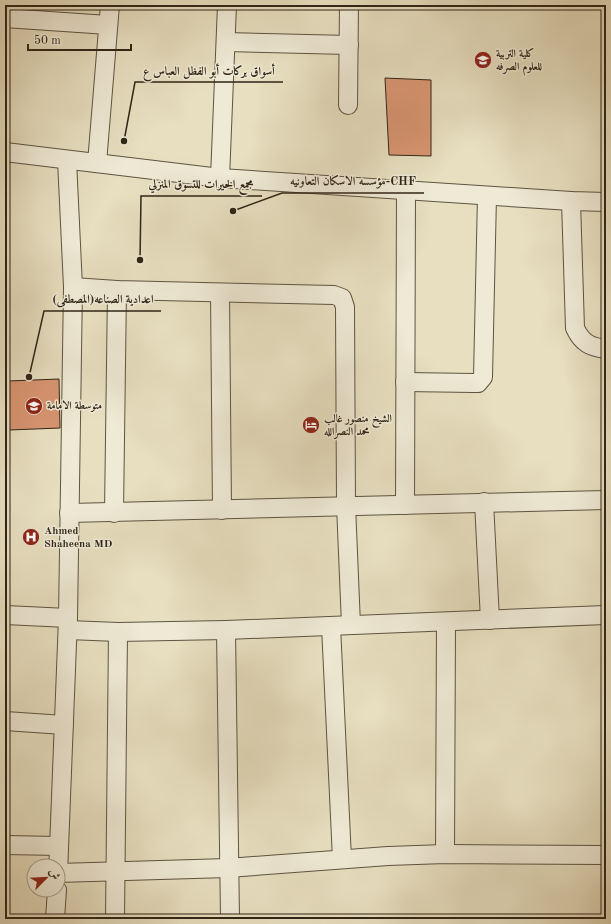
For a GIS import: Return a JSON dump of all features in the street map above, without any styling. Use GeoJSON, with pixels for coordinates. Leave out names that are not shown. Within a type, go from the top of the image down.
{"type":"FeatureCollection","features":[{"type":"Feature","properties":{"kind":"street"},"geometry":{"type":"LineString","coordinates":[[97,163],[110,5]]}},
{"type":"Feature","properties":{"kind":"street"},"geometry":{"type":"LineString","coordinates":[[220,178],[226,42],[226,5]]}},
{"type":"Feature","properties":{"kind":"street"},"geometry":{"type":"LineString","coordinates":[[348,105],[349,5]]}},
{"type":"Feature","properties":{"kind":"street"},"geometry":{"type":"LineString","coordinates":[[5,18],[108,25]]}},
{"type":"Feature","properties":{"kind":"street"},"geometry":{"type":"LineString","coordinates":[[226,42],[349,45]]}},
{"type":"Feature","properties":{"kind":"street"},"geometry":{"type":"LineString","coordinates":[[5,152],[220,178],[487,196],[606,202]]}},
{"type":"Feature","properties":{"kind":"street"},"geometry":{"type":"LineString","coordinates":[[59,858],[68,624],[73,287],[67,160]]}},
{"type":"Feature","properties":{"kind":"street"},"geometry":{"type":"LineString","coordinates":[[405,505],[406,190]]}},
{"type":"Feature","properties":{"kind":"street"},"geometry":{"type":"LineString","coordinates":[[406,382],[478,383],[483,377],[487,196]]}},
{"type":"Feature","properties":{"kind":"street"},"geometry":{"type":"LineString","coordinates":[[571,201],[576,328],[580,338],[586,344],[606,349]]}},
{"type":"Feature","properties":{"kind":"street"},"geometry":{"type":"LineString","coordinates":[[73,287],[117,290],[334,295],[342,298],[345,307],[346,505],[351,625]]}},
{"type":"Feature","properties":{"kind":"street"},"geometry":{"type":"LineString","coordinates":[[114,513],[117,290]]}},
{"type":"Feature","properties":{"kind":"street"},"geometry":{"type":"LineString","coordinates":[[220,293],[222,510]]}},
{"type":"Feature","properties":{"kind":"street"},"geometry":{"type":"LineString","coordinates":[[69,513],[222,510],[346,505],[606,500]]}},
{"type":"Feature","properties":{"kind":"street"},"geometry":{"type":"LineString","coordinates":[[484,502],[490,620]]}},
{"type":"Feature","properties":{"kind":"street"},"geometry":{"type":"LineString","coordinates":[[5,615],[118,632],[226,630],[606,615]]}},
{"type":"Feature","properties":{"kind":"street"},"geometry":{"type":"LineString","coordinates":[[445,854],[446,622]]}},
{"type":"Feature","properties":{"kind":"street"},"geometry":{"type":"LineString","coordinates":[[331,626],[342,859]]}},
{"type":"Feature","properties":{"kind":"street"},"geometry":{"type":"LineString","coordinates":[[226,630],[228,868],[230,919]]}},
{"type":"Feature","properties":{"kind":"street"},"geometry":{"type":"LineString","coordinates":[[115,919],[118,632]]}},
{"type":"Feature","properties":{"kind":"street"},"geometry":{"type":"LineString","coordinates":[[5,721],[64,725]]}},
{"type":"Feature","properties":{"kind":"street"},"geometry":{"type":"LineString","coordinates":[[5,846],[59,846]]}},
{"type":"Feature","properties":{"kind":"street"},"geometry":{"type":"LineString","coordinates":[[66,874],[228,868],[342,859],[445,854],[606,855]]}},
{"type":"Feature","properties":{"kind":"street"},"geometry":{"type":"LineString","coordinates":[[55,919],[56,898]]}},
{"type":"Feature","properties":{"kind":"building"},"geometry":{"type":"Polygon","coordinates":[[[385,78],[431,80],[431,156],[389,155],[385,78]]]}},
{"type":"Feature","properties":{"kind":"building"},"geometry":{"type":"Polygon","coordinates":[[[59,379],[60,428],[9,430],[8,381],[59,379]]]}},
{"type":"Feature","properties":{"kind":"place","name":"كلية التربية للعلوم الصرفه"},"geometry":{"type":"Point","coordinates":[483,60]}},
{"type":"Feature","properties":{"kind":"place","name":"أسواق بركات أبو الفظل العباس ع"},"geometry":{"type":"Point","coordinates":[124,141]}},
{"type":"Feature","properties":{"kind":"place","name":"مؤسسه الاسكان التعاونيه-CHF"},"geometry":{"type":"Point","coordinates":[233,211]}},
{"type":"Feature","properties":{"kind":"place","name":"مجمع الخيرات للتسوق المنزلي"},"geometry":{"type":"Point","coordinates":[140,260]}},
{"type":"Feature","properties":{"kind":"place","name":"اعدادية الصناعه(المصطفى)"},"geometry":{"type":"Point","coordinates":[29,377]}},
{"type":"Feature","properties":{"kind":"place","name":"متوسطة الامامة"},"geometry":{"type":"Point","coordinates":[34,406]}},
{"type":"Feature","properties":{"kind":"place","name":"الشيخ منصور غالب محمد النصرالله"},"geometry":{"type":"Point","coordinates":[311,425]}},
{"type":"Feature","properties":{"kind":"place","name":"Ahmed Shaheena MD"},"geometry":{"type":"Point","coordinates":[31,537]}}]}
